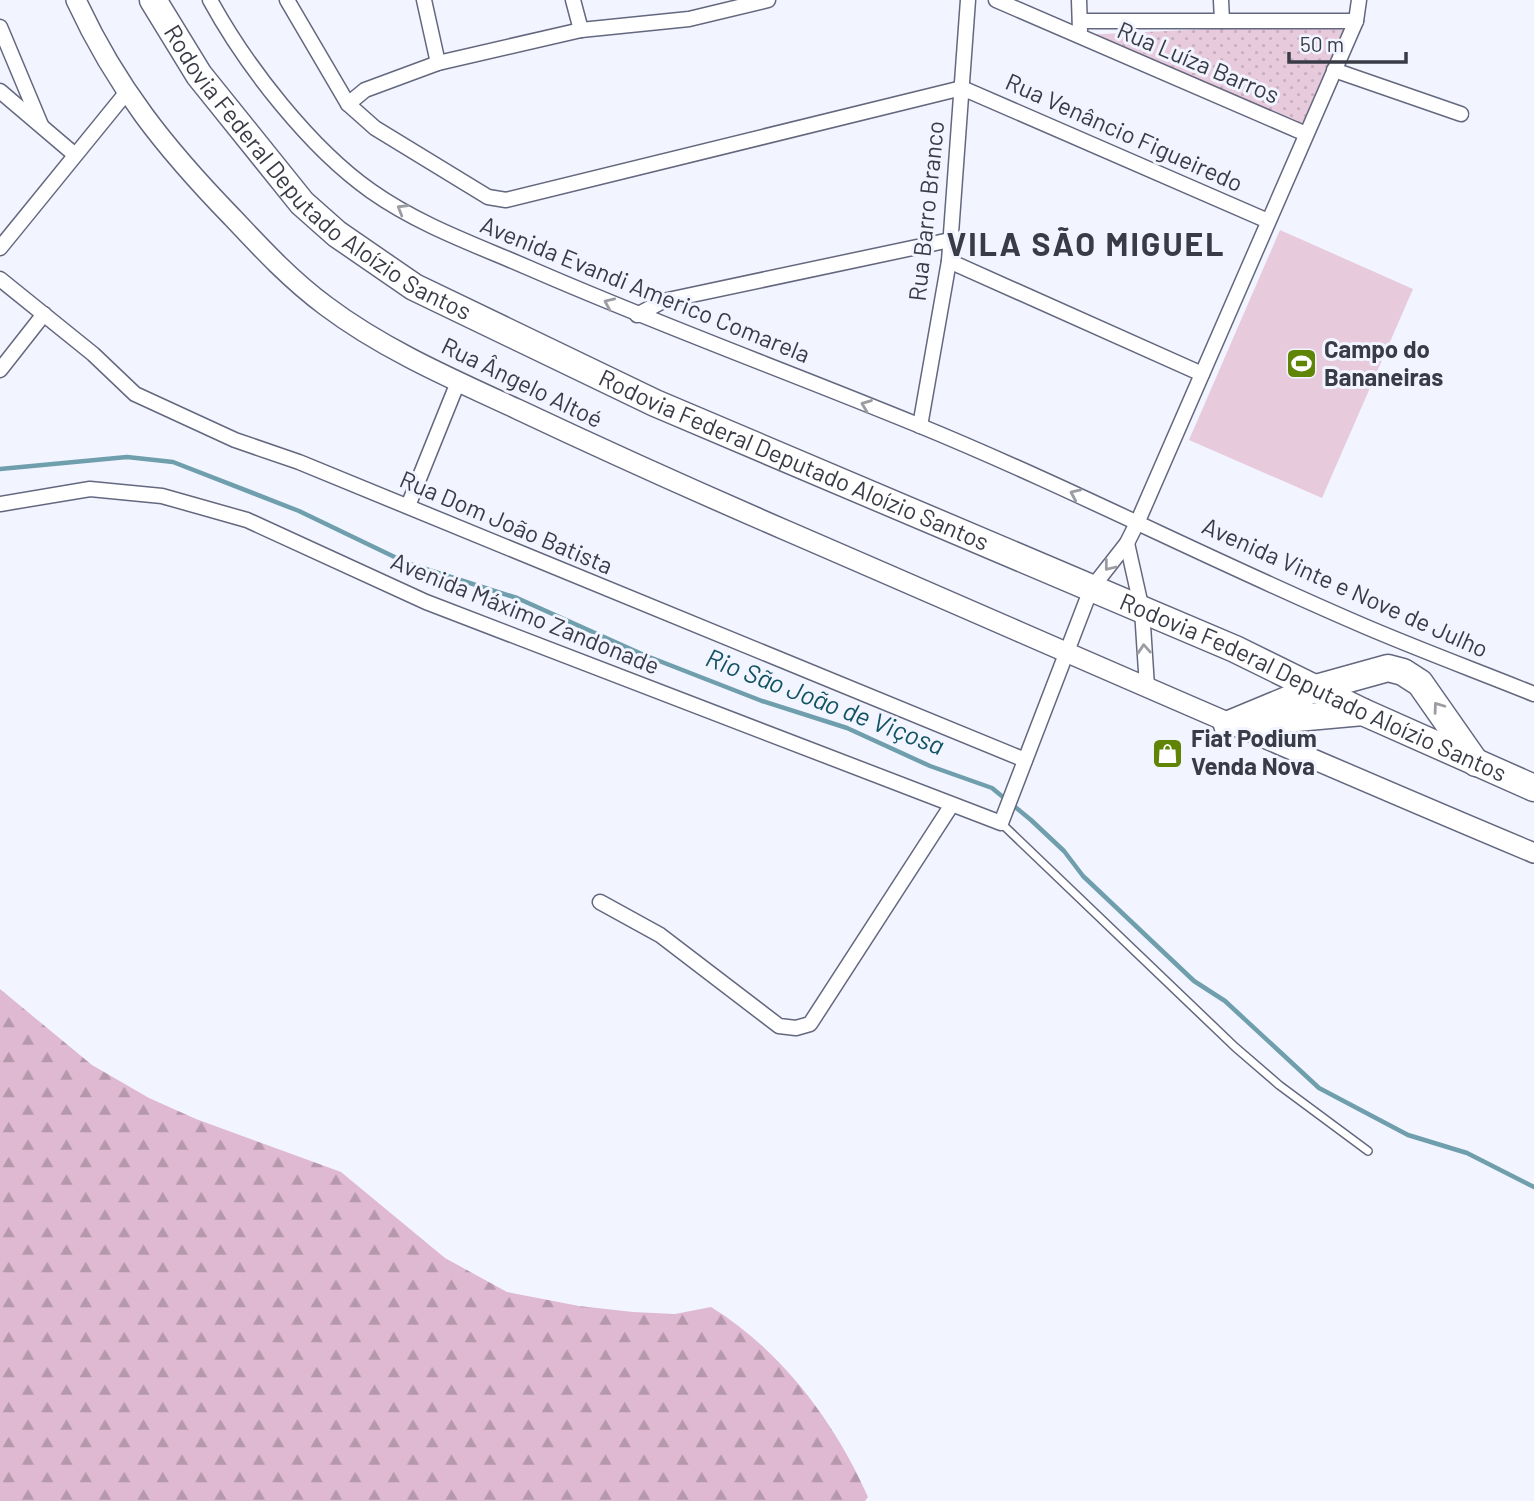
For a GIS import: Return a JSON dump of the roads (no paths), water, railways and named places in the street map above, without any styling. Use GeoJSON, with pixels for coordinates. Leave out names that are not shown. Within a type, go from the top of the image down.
{"type":"FeatureCollection","features":[{"type":"Feature","properties":{"kind":"highway","name":"Rodovia Federal Deputado Aloízio Santos"},"geometry":{"type":"LineString","coordinates":[[153,0],[199,75],[267,162],[302,203],[373,262],[459,310],[655,403],[1235,649],[1363,712],[1534,788]]}},
{"type":"Feature","properties":{"kind":"highway"},"geometry":{"type":"LineString","coordinates":[[1227,725],[1316,688],[1388,668],[1403,672],[1420,683],[1476,763]]}},
{"type":"Feature","properties":{"kind":"highway"},"geometry":{"type":"LineString","coordinates":[[1227,725],[1363,712]]}},
{"type":"Feature","properties":{"kind":"street","name":"Rua Ângelo Altoé"},"geometry":{"type":"LineString","coordinates":[[76,0],[99,48],[126,93],[172,152],[278,265],[327,307],[369,334],[458,382],[664,478],[1069,652],[1227,725],[1534,853]]}},
{"type":"Feature","properties":{"kind":"street","name":"Avenida Evandi Americo Comarela"},"geometry":{"type":"LineString","coordinates":[[210,0],[228,34],[260,78],[301,125],[370,191],[423,222],[637,315],[920,426],[1138,521]]}},
{"type":"Feature","properties":{"kind":"street"},"geometry":{"type":"LineString","coordinates":[[287,0],[348,104],[375,128],[488,197],[506,200],[962,88]]}},
{"type":"Feature","properties":{"kind":"street"},"geometry":{"type":"LineString","coordinates":[[424,0],[438,63]]}},
{"type":"Feature","properties":{"kind":"street"},"geometry":{"type":"LineString","coordinates":[[573,0],[581,30]]}},
{"type":"Feature","properties":{"kind":"street"},"geometry":{"type":"LineString","coordinates":[[348,104],[365,90],[438,63],[581,30],[689,19],[768,0]]}},
{"type":"Feature","properties":{"kind":"street","name":"Rua Barro Branco"},"geometry":{"type":"LineString","coordinates":[[920,426],[949,261],[968,0]]}},
{"type":"Feature","properties":{"kind":"street","name":"Rua Luíza Barros"},"geometry":{"type":"LineString","coordinates":[[996,0],[1306,134]]}},
{"type":"Feature","properties":{"kind":"street"},"geometry":{"type":"LineString","coordinates":[[1079,0],[1080,37]]}},
{"type":"Feature","properties":{"kind":"street"},"geometry":{"type":"LineString","coordinates":[[1220,0],[1222,21]]}},
{"type":"Feature","properties":{"kind":"street"},"geometry":{"type":"LineString","coordinates":[[1002,819],[1069,652],[1091,589],[1127,543],[1138,521],[1356,21],[1359,0]]}},
{"type":"Feature","properties":{"kind":"street"},"geometry":{"type":"LineString","coordinates":[[1080,21],[1356,21]]}},
{"type":"Feature","properties":{"kind":"street"},"geometry":{"type":"LineString","coordinates":[[0,27],[5,52],[41,125]]}},
{"type":"Feature","properties":{"kind":"street"},"geometry":{"type":"LineString","coordinates":[[1334,70],[1461,114]]}},
{"type":"Feature","properties":{"kind":"street","name":"Rua Venâncio Figueiredo"},"geometry":{"type":"LineString","coordinates":[[962,88],[1268,221]]}},
{"type":"Feature","properties":{"kind":"street"},"geometry":{"type":"LineString","coordinates":[[0,91],[74,154]]}},
{"type":"Feature","properties":{"kind":"street"},"geometry":{"type":"LineString","coordinates":[[0,248],[126,93]]}},
{"type":"Feature","properties":{"kind":"street"},"geometry":{"type":"LineString","coordinates":[[637,315],[663,301],[950,240]]}},
{"type":"Feature","properties":{"kind":"street"},"geometry":{"type":"LineString","coordinates":[[949,261],[1202,374]]}},
{"type":"Feature","properties":{"kind":"street","name":"Rua Dom João Batista"},"geometry":{"type":"LineString","coordinates":[[0,279],[93,354],[116,379],[160,408],[408,506],[1023,765]]}},
{"type":"Feature","properties":{"kind":"street"},"geometry":{"type":"LineString","coordinates":[[0,370],[44,314]]}},
{"type":"Feature","properties":{"kind":"street"},"geometry":{"type":"LineString","coordinates":[[408,506],[458,382]]}},
{"type":"Feature","properties":{"kind":"street","name":"Avenida Máximo Zandonade"},"geometry":{"type":"LineString","coordinates":[[0,503],[90,489],[162,496],[247,520],[426,602],[951,806],[1002,819]]}},
{"type":"Feature","properties":{"kind":"street","name":"Avenida Vinte e Nove de Julho"},"geometry":{"type":"LineString","coordinates":[[1138,521],[1362,625],[1534,694]]}},
{"type":"Feature","properties":{"kind":"street"},"geometry":{"type":"LineString","coordinates":[[1127,543],[1142,610],[1147,687]]}},
{"type":"Feature","properties":{"kind":"street"},"geometry":{"type":"LineString","coordinates":[[600,902],[660,935],[779,1026],[796,1028],[810,1024],[822,1007],[951,806]]}},
{"type":"Feature","properties":{"kind":"lane"},"geometry":{"type":"LineString","coordinates":[[1002,819],[1235,1047],[1279,1085],[1368,1151]]}},
{"type":"Feature","properties":{"kind":"waterway","name":"Rio São João de Viçosa"},"geometry":{"type":"LineString","coordinates":[[0,469],[127,457],[173,462],[299,511],[407,563],[517,598],[644,655],[762,701],[847,728],[930,766],[992,788],[1064,851],[1083,876],[1194,981],[1225,1001],[1319,1088],[1408,1135],[1467,1153],[1534,1187]]}},
{"type":"Feature","properties":{"kind":"place","name":"Campo do Bananeiras"},"geometry":{"type":"Point","coordinates":[1301,364]}},
{"type":"Feature","properties":{"kind":"place","name":"Fiat Podium Venda Nova"},"geometry":{"type":"Point","coordinates":[1168,753]}},
{"type":"Feature","properties":{"kind":"district","name":"VILA SÃO MIGUEL"},"geometry":{"type":"Point","coordinates":[1086,245]}}]}
